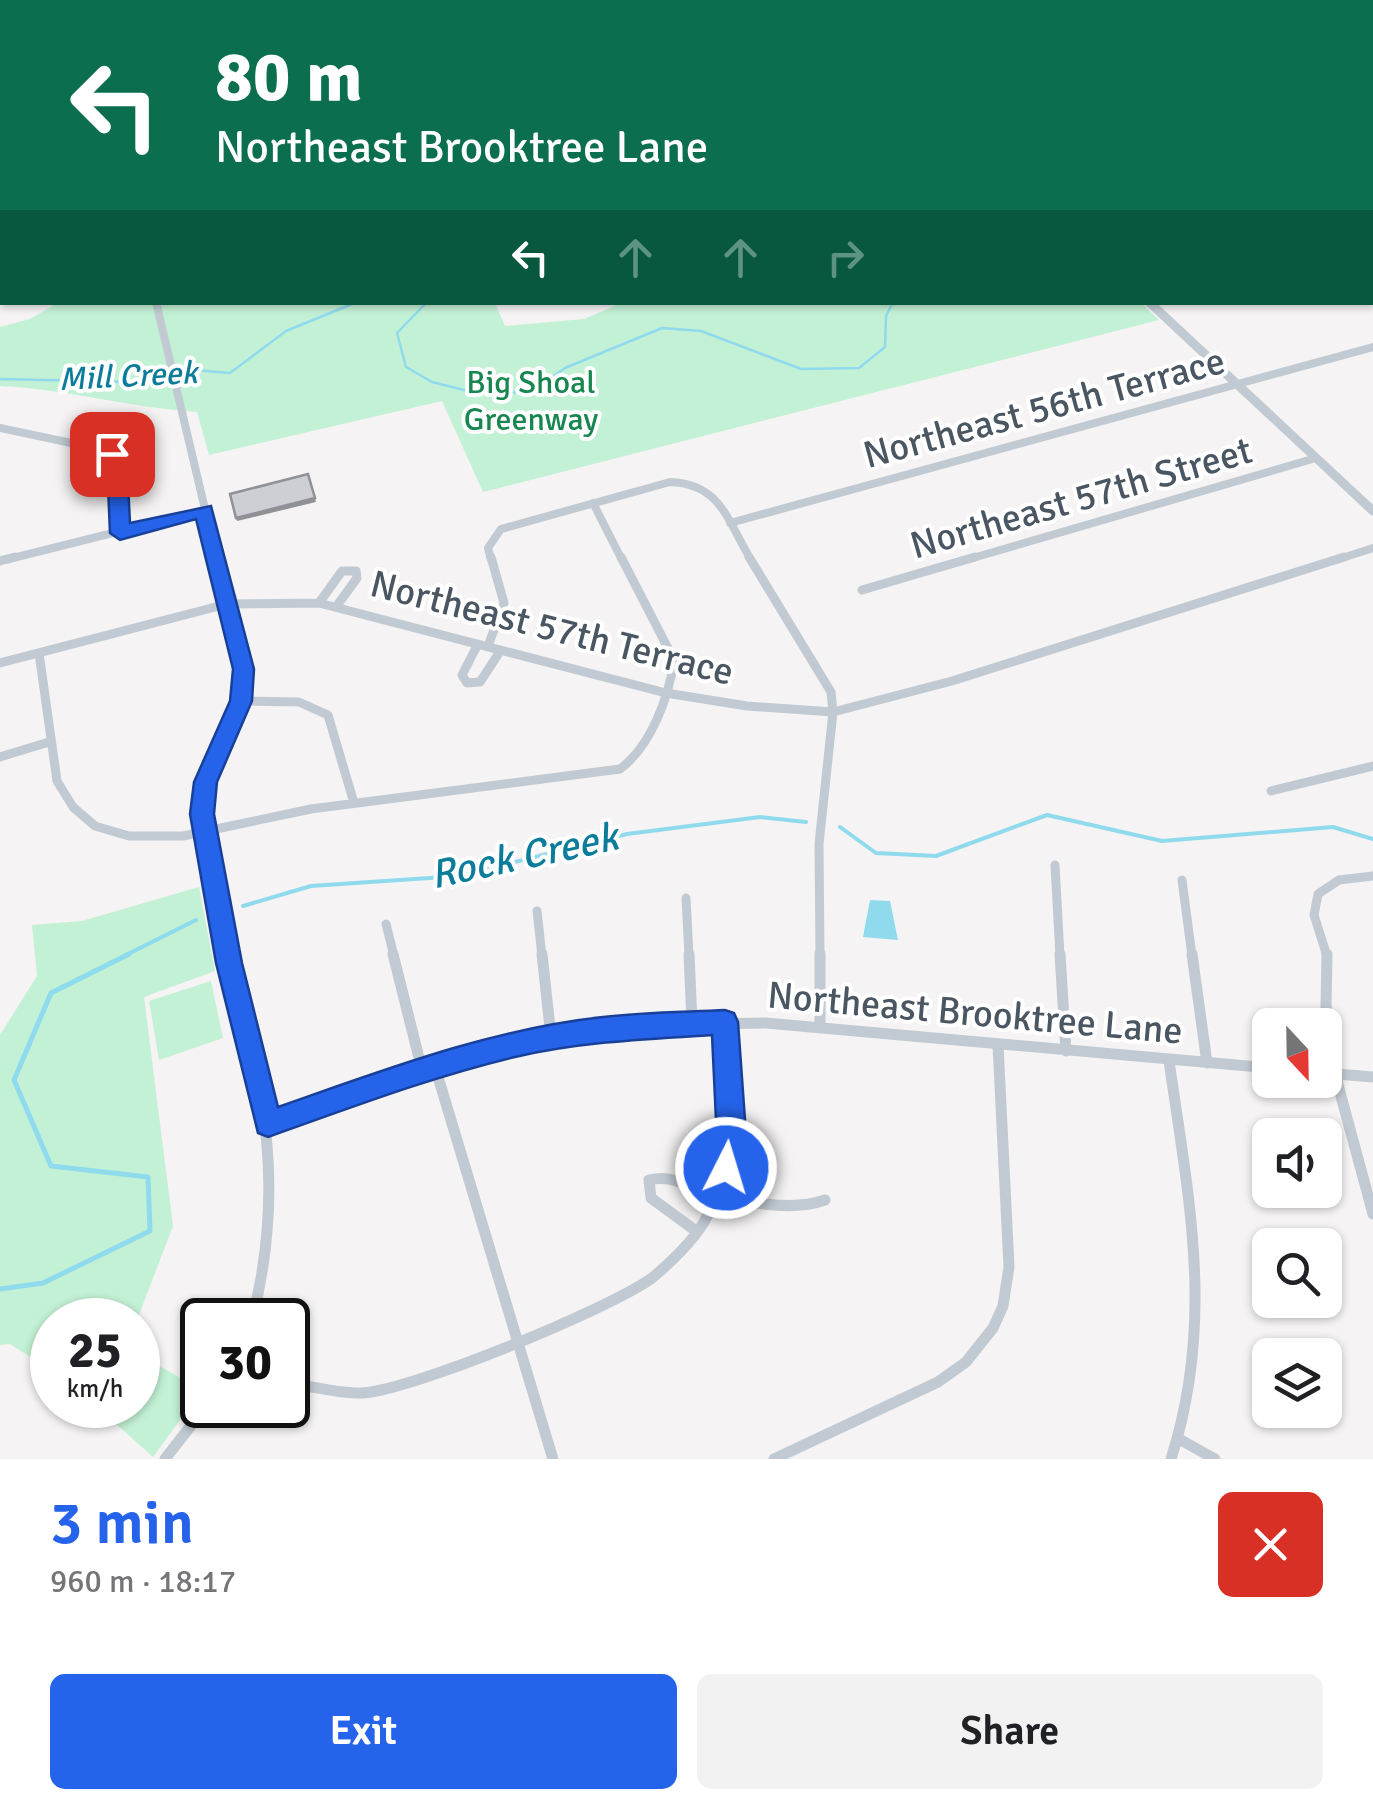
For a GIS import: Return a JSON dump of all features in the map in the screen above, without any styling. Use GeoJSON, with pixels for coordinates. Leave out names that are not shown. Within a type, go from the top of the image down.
{"type":"FeatureCollection","features":[{"type":"Feature","properties":{"kind":"street"},"geometry":{"type":"LineString","coordinates":[[157,305],[244,669],[241,701],[206,782],[204,832],[268,1124],[275,1189],[273,1229],[257,1298]]}},
{"type":"Feature","properties":{"kind":"street"},"geometry":{"type":"LineString","coordinates":[[1152,305],[1373,511]]}},
{"type":"Feature","properties":{"kind":"street","name":"Northeast 56th Terrace"},"geometry":{"type":"LineString","coordinates":[[730,523],[1373,347]]}},
{"type":"Feature","properties":{"kind":"street"},"geometry":{"type":"LineString","coordinates":[[0,428],[109,451],[117,463],[120,533]]}},
{"type":"Feature","properties":{"kind":"street","name":"Northeast 57th Street"},"geometry":{"type":"LineString","coordinates":[[862,590],[1316,458]]}},
{"type":"Feature","properties":{"kind":"street"},"geometry":{"type":"LineString","coordinates":[[500,650],[480,682],[467,683],[462,675],[504,604],[488,556],[490,541],[506,526],[670,482],[700,485],[714,496],[822,671],[833,712],[819,844],[820,1028]]}},
{"type":"Feature","properties":{"kind":"street"},"geometry":{"type":"LineString","coordinates":[[39,653],[49,742],[61,790],[95,826],[152,838],[204,832],[281,814],[490,788],[630,764],[666,693],[673,655],[593,502]]}},
{"type":"Feature","properties":{"kind":"street"},"geometry":{"type":"LineString","coordinates":[[0,561],[204,510]]}},
{"type":"Feature","properties":{"kind":"street","name":"Northeast 57th Terrace"},"geometry":{"type":"LineString","coordinates":[[0,663],[227,604],[319,602],[666,693],[747,706],[833,712],[952,680],[1373,548]]}},
{"type":"Feature","properties":{"kind":"street"},"geometry":{"type":"LineString","coordinates":[[319,602],[342,571],[356,570],[357,578],[336,607]]}},
{"type":"Feature","properties":{"kind":"street"},"geometry":{"type":"LineString","coordinates":[[241,701],[306,703],[328,715],[354,804]]}},
{"type":"Feature","properties":{"kind":"street"},"geometry":{"type":"LineString","coordinates":[[0,758],[49,742]]}},
{"type":"Feature","properties":{"kind":"street"},"geometry":{"type":"LineString","coordinates":[[1272,791],[1347,768],[1373,766]]}},
{"type":"Feature","properties":{"kind":"street"},"geometry":{"type":"LineString","coordinates":[[1056,865],[1066,1051]]}},
{"type":"Feature","properties":{"kind":"street"},"geometry":{"type":"LineString","coordinates":[[1326,1008],[1327,952],[1313,912],[1315,900],[1329,885],[1359,875],[1373,876]]}},
{"type":"Feature","properties":{"kind":"street"},"geometry":{"type":"LineString","coordinates":[[1182,880],[1207,1063]]}},
{"type":"Feature","properties":{"kind":"street"},"geometry":{"type":"LineString","coordinates":[[686,898],[692,1022]]}},
{"type":"Feature","properties":{"kind":"street"},"geometry":{"type":"LineString","coordinates":[[538,911],[551,1037]]}},
{"type":"Feature","properties":{"kind":"street"},"geometry":{"type":"LineString","coordinates":[[386,924],[553,1459]]}},
{"type":"Feature","properties":{"kind":"street","name":"Northeast Brooktree Lane"},"geometry":{"type":"LineString","coordinates":[[268,1124],[428,1068],[551,1037],[692,1022],[820,1028],[1252,1067]]}},
{"type":"Feature","properties":{"kind":"street"},"geometry":{"type":"LineString","coordinates":[[310,1387],[339,1392],[387,1389],[634,1290],[675,1257],[719,1192],[730,1120],[725,1022]]}},
{"type":"Feature","properties":{"kind":"street"},"geometry":{"type":"LineString","coordinates":[[774,1459],[938,1382],[966,1362],[993,1328],[1010,1267],[998,1044]]}},
{"type":"Feature","properties":{"kind":"street"},"geometry":{"type":"LineString","coordinates":[[1169,1060],[1200,1328],[1197,1366],[1171,1459]]}},
{"type":"Feature","properties":{"kind":"street"},"geometry":{"type":"LineString","coordinates":[[1342,1074],[1373,1077]]}},
{"type":"Feature","properties":{"kind":"street"},"geometry":{"type":"LineString","coordinates":[[1337,1098],[1359,1180],[1373,1214]]}},
{"type":"Feature","properties":{"kind":"street"},"geometry":{"type":"LineString","coordinates":[[696,1230],[651,1198],[649,1180],[669,1176],[701,1190],[802,1209],[825,1200]]}},
{"type":"Feature","properties":{"kind":"street"},"geometry":{"type":"LineString","coordinates":[[165,1459],[189,1428]]}},
{"type":"Feature","properties":{"kind":"street"},"geometry":{"type":"LineString","coordinates":[[1179,1439],[1215,1459]]}},
{"type":"Feature","properties":{"kind":"green space","name":"Big Shoal Greenway"},"geometry":{"type":"Polygon","coordinates":[[[54,305],[496,305],[505,326],[584,319],[617,305],[1143,305],[1159,320],[483,492],[442,401],[209,455],[197,412],[0,386],[0,327],[30,319],[54,305]]]}},
{"type":"Feature","properties":{"kind":"green space"},"geometry":{"type":"Polygon","coordinates":[[[199,887],[215,971],[144,997],[173,1226],[145,1298],[30,1298],[30,1357],[10,1344],[0,1345],[0,1035],[37,976],[32,925],[82,921],[199,887]]]}},
{"type":"Feature","properties":{"kind":"green space"},"geometry":{"type":"Polygon","coordinates":[[[211,981],[223,1038],[159,1060],[149,1001],[211,981]]]}},
{"type":"Feature","properties":{"kind":"green space"},"geometry":{"type":"Polygon","coordinates":[[[160,1366],[180,1378],[180,1420],[153,1457],[121,1428],[160,1428],[160,1366]]]}},
{"type":"Feature","properties":{"kind":"water"},"geometry":{"type":"Polygon","coordinates":[[[870,900],[890,901],[898,940],[863,937],[870,900]]]}},
{"type":"Feature","properties":{"kind":"building"},"geometry":{"type":"Polygon","coordinates":[[[308,474],[315,498],[236,518],[230,494],[308,474]]]}},
{"type":"Feature","properties":{"kind":"waterway","name":"Mill Creek"},"geometry":{"type":"LineString","coordinates":[[0,379],[134,382],[194,370],[230,373],[286,331],[350,305]]}},
{"type":"Feature","properties":{"kind":"waterway","name":"Mill Creek"},"geometry":{"type":"LineString","coordinates":[[424,305],[397,333],[406,367],[432,382],[476,393],[531,392],[565,368],[662,328],[701,331],[801,369],[859,368],[885,347],[886,316],[892,305]]}},
{"type":"Feature","properties":{"kind":"waterway","name":"Rock Creek"},"geometry":{"type":"LineString","coordinates":[[840,827],[876,853],[936,856],[1047,815],[1162,841],[1333,827],[1373,839]]}},
{"type":"Feature","properties":{"kind":"waterway","name":"Rock Creek"},"geometry":{"type":"LineString","coordinates":[[243,906],[311,886],[459,876],[627,834],[760,817],[806,822]]}},
{"type":"Feature","properties":{"kind":"waterway","name":"Rock Creek"},"geometry":{"type":"LineString","coordinates":[[124,956],[196,920]]}},
{"type":"Feature","properties":{"kind":"waterway","name":"Rock Creek"},"geometry":{"type":"LineString","coordinates":[[0,1289],[43,1283],[150,1231],[148,1177],[51,1166],[14,1080],[51,993],[129,954]]}},
{"type":"Feature","properties":{"kind":"route"},"geometry":{"type":"LineString","coordinates":[[112,454],[117,463],[120,533],[204,510],[244,669],[241,701],[206,782],[202,814],[229,963],[268,1124],[353,1092],[516,1044],[647,1024],[725,1022],[730,1120],[726,1168]]}}]}
